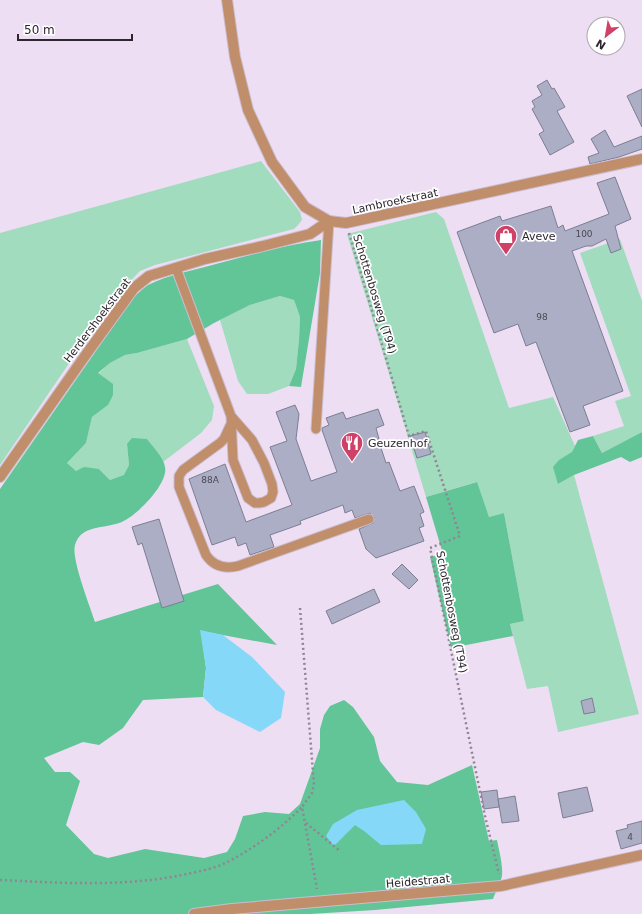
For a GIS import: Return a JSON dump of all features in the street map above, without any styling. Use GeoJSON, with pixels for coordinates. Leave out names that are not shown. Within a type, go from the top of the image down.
{"type":"FeatureCollection","features":[{"type":"Feature","properties":{"kind":"street","name":"Lambroekstraat"},"geometry":{"type":"LineString","coordinates":[[227,0],[235,57],[248,110],[272,162],[305,207],[329,221],[346,223],[642,159]]}},
{"type":"Feature","properties":{"kind":"street","name":"Herdershoekstraat"},"geometry":{"type":"LineString","coordinates":[[0,477],[84,356],[134,288],[149,276],[205,259],[310,234],[329,221]]}},
{"type":"Feature","properties":{"kind":"street","name":"Heidestraat"},"geometry":{"type":"LineString","coordinates":[[194,914],[232,909],[501,886],[642,855]]}},
{"type":"Feature","properties":{"kind":"lane"},"geometry":{"type":"LineString","coordinates":[[316,430],[329,221]]}},
{"type":"Feature","properties":{"kind":"lane"},"geometry":{"type":"LineString","coordinates":[[176,268],[231,419],[233,460],[248,498],[259,503],[268,500],[272,495],[273,489],[264,463],[252,440],[231,419]]}},
{"type":"Feature","properties":{"kind":"lane"},"geometry":{"type":"LineString","coordinates":[[231,419],[229,431],[224,439],[188,465],[179,476],[179,487],[206,555],[213,562],[229,568],[238,566],[369,518]]}},
{"type":"Feature","properties":{"kind":"path","name":"Schottenbosweg (T94)"},"geometry":{"type":"LineString","coordinates":[[346,223],[409,436],[426,431],[460,536],[430,548],[483,809],[501,886]]}},
{"type":"Feature","properties":{"kind":"path"},"geometry":{"type":"LineString","coordinates":[[0,880],[90,884],[157,880],[202,871],[220,865],[252,847],[287,822],[312,793],[314,785],[300,608]]}},
{"type":"Feature","properties":{"kind":"path"},"geometry":{"type":"LineString","coordinates":[[302,806],[320,902]]}},
{"type":"Feature","properties":{"kind":"path"},"geometry":{"type":"LineString","coordinates":[[305,823],[340,851]]}},
{"type":"Feature","properties":{"kind":"green space"},"geometry":{"type":"Polygon","coordinates":[[[261,161],[300,212],[302,220],[298,225],[294,229],[155,265],[140,271],[112,300],[0,465],[0,233],[261,161]]]}},
{"type":"Feature","properties":{"kind":"green space"},"geometry":{"type":"Polygon","coordinates":[[[436,212],[444,219],[509,408],[553,397],[575,446],[572,453],[559,460],[558,484],[574,475],[639,714],[558,732],[548,686],[527,689],[510,624],[524,621],[504,513],[489,517],[476,482],[426,497],[347,234],[436,212]]]}},
{"type":"Feature","properties":{"kind":"green space"},"geometry":{"type":"Polygon","coordinates":[[[620,239],[642,301],[642,432],[602,453],[593,436],[624,426],[615,401],[631,396],[580,253],[620,239]]]}},
{"type":"Feature","properties":{"kind":"green space"},"geometry":{"type":"Polygon","coordinates":[[[321,240],[320,273],[301,387],[289,386],[296,369],[299,340],[300,317],[294,300],[280,296],[250,305],[214,323],[187,339],[125,355],[110,363],[98,373],[113,384],[113,395],[108,405],[92,417],[86,443],[67,463],[76,471],[84,467],[99,469],[110,480],[124,475],[129,465],[127,444],[132,438],[147,439],[160,456],[165,467],[165,474],[162,482],[156,491],[133,515],[119,523],[87,531],[82,534],[75,545],[78,571],[95,622],[218,584],[277,645],[201,631],[206,668],[203,697],[143,700],[123,728],[99,745],[83,742],[44,758],[55,772],[70,772],[80,781],[66,825],[94,854],[108,858],[145,849],[204,858],[227,852],[235,839],[243,816],[265,812],[289,814],[300,804],[320,748],[320,729],[324,715],[330,706],[344,700],[353,707],[374,737],[380,761],[397,782],[428,785],[472,765],[489,841],[497,840],[501,862],[502,877],[493,899],[375,910],[310,914],[0,914],[0,489],[132,299],[144,288],[156,281],[181,273],[268,250],[321,240]]]}},
{"type":"Feature","properties":{"kind":"green space"},"geometry":{"type":"Polygon","coordinates":[[[280,296],[294,300],[300,317],[296,369],[289,386],[268,394],[247,394],[238,381],[220,320],[250,305],[280,296]]]}},
{"type":"Feature","properties":{"kind":"green space"},"geometry":{"type":"Polygon","coordinates":[[[187,339],[214,406],[212,420],[201,433],[163,462],[147,439],[127,444],[129,465],[125,475],[110,480],[99,469],[76,471],[67,463],[86,443],[92,417],[108,405],[98,374],[110,363],[125,355],[187,339]]]}},
{"type":"Feature","properties":{"kind":"green space"},"geometry":{"type":"Polygon","coordinates":[[[642,432],[642,457],[630,462],[621,457],[574,475],[558,484],[553,467],[559,460],[572,452],[578,440],[593,436],[602,453],[642,432]]]}},
{"type":"Feature","properties":{"kind":"green space"},"geometry":{"type":"Polygon","coordinates":[[[477,482],[489,517],[504,513],[524,621],[510,624],[513,636],[451,648],[430,557],[443,554],[426,497],[477,482]]]}},
{"type":"Feature","properties":{"kind":"water"},"geometry":{"type":"Polygon","coordinates":[[[200,630],[223,635],[252,657],[285,692],[281,718],[260,732],[216,710],[203,697],[206,668],[200,630]]]}},
{"type":"Feature","properties":{"kind":"water"},"geometry":{"type":"Polygon","coordinates":[[[404,800],[416,812],[426,829],[422,844],[381,845],[355,825],[334,846],[326,836],[333,824],[357,810],[404,800]]]}},
{"type":"Feature","properties":{"kind":"building"},"geometry":{"type":"Polygon","coordinates":[[[547,80],[552,89],[554,88],[565,107],[557,111],[574,142],[550,155],[539,134],[544,131],[532,109],[535,107],[532,101],[542,95],[537,86],[547,80]]]}},
{"type":"Feature","properties":{"kind":"building"},"geometry":{"type":"Polygon","coordinates":[[[642,89],[642,127],[627,96],[642,89]]]}},
{"type":"Feature","properties":{"kind":"building"},"geometry":{"type":"Polygon","coordinates":[[[605,130],[614,147],[642,136],[642,149],[619,157],[590,164],[588,157],[599,153],[591,139],[605,130]]]}},
{"type":"Feature","properties":{"kind":"building"},"geometry":{"type":"Polygon","coordinates":[[[615,177],[631,219],[615,226],[621,249],[611,253],[606,239],[592,246],[586,246],[572,251],[623,391],[583,406],[590,425],[570,432],[536,342],[526,346],[518,324],[494,333],[457,232],[500,216],[502,221],[551,206],[558,228],[563,225],[565,231],[609,214],[597,183],[615,177]]]}},
{"type":"Feature","properties":{"kind":"building"},"geometry":{"type":"Polygon","coordinates":[[[295,405],[299,414],[296,439],[311,481],[337,472],[322,430],[322,428],[329,425],[326,418],[343,412],[346,419],[378,409],[384,425],[376,428],[386,463],[389,462],[400,491],[414,486],[424,512],[420,514],[424,526],[419,528],[424,541],[376,558],[366,549],[359,529],[373,523],[374,517],[370,513],[355,518],[352,510],[345,513],[343,505],[300,521],[301,524],[270,535],[274,547],[250,555],[246,543],[238,546],[235,537],[212,545],[189,479],[225,464],[246,522],[292,505],[270,447],[287,441],[276,412],[295,405]]]}},
{"type":"Feature","properties":{"kind":"building"},"geometry":{"type":"Polygon","coordinates":[[[425,432],[431,454],[417,458],[410,436],[425,432]]]}},
{"type":"Feature","properties":{"kind":"building"},"geometry":{"type":"Polygon","coordinates":[[[159,519],[184,601],[162,608],[142,543],[138,545],[132,527],[159,519]]]}},
{"type":"Feature","properties":{"kind":"building"},"geometry":{"type":"Polygon","coordinates":[[[402,564],[418,580],[409,589],[392,574],[402,564]]]}},
{"type":"Feature","properties":{"kind":"building"},"geometry":{"type":"Polygon","coordinates":[[[374,589],[380,602],[332,624],[326,611],[374,589]]]}},
{"type":"Feature","properties":{"kind":"building"},"geometry":{"type":"Polygon","coordinates":[[[592,698],[595,712],[584,714],[581,701],[592,698]]]}},
{"type":"Feature","properties":{"kind":"building"},"geometry":{"type":"Polygon","coordinates":[[[587,787],[593,811],[563,818],[558,793],[587,787]]]}},
{"type":"Feature","properties":{"kind":"building"},"geometry":{"type":"Polygon","coordinates":[[[497,790],[499,807],[484,809],[481,792],[497,790]]]}},
{"type":"Feature","properties":{"kind":"building"},"geometry":{"type":"Polygon","coordinates":[[[515,796],[519,821],[502,823],[498,799],[515,796]]]}},
{"type":"Feature","properties":{"kind":"building"},"geometry":{"type":"Polygon","coordinates":[[[642,821],[642,843],[621,849],[616,831],[628,828],[627,825],[642,821]]]}},
{"type":"Feature","properties":{"kind":"place","name":"Aveve"},"geometry":{"type":"Point","coordinates":[506,256]}},
{"type":"Feature","properties":{"kind":"place","name":"Geuzenhof"},"geometry":{"type":"Point","coordinates":[352,462]}}]}
